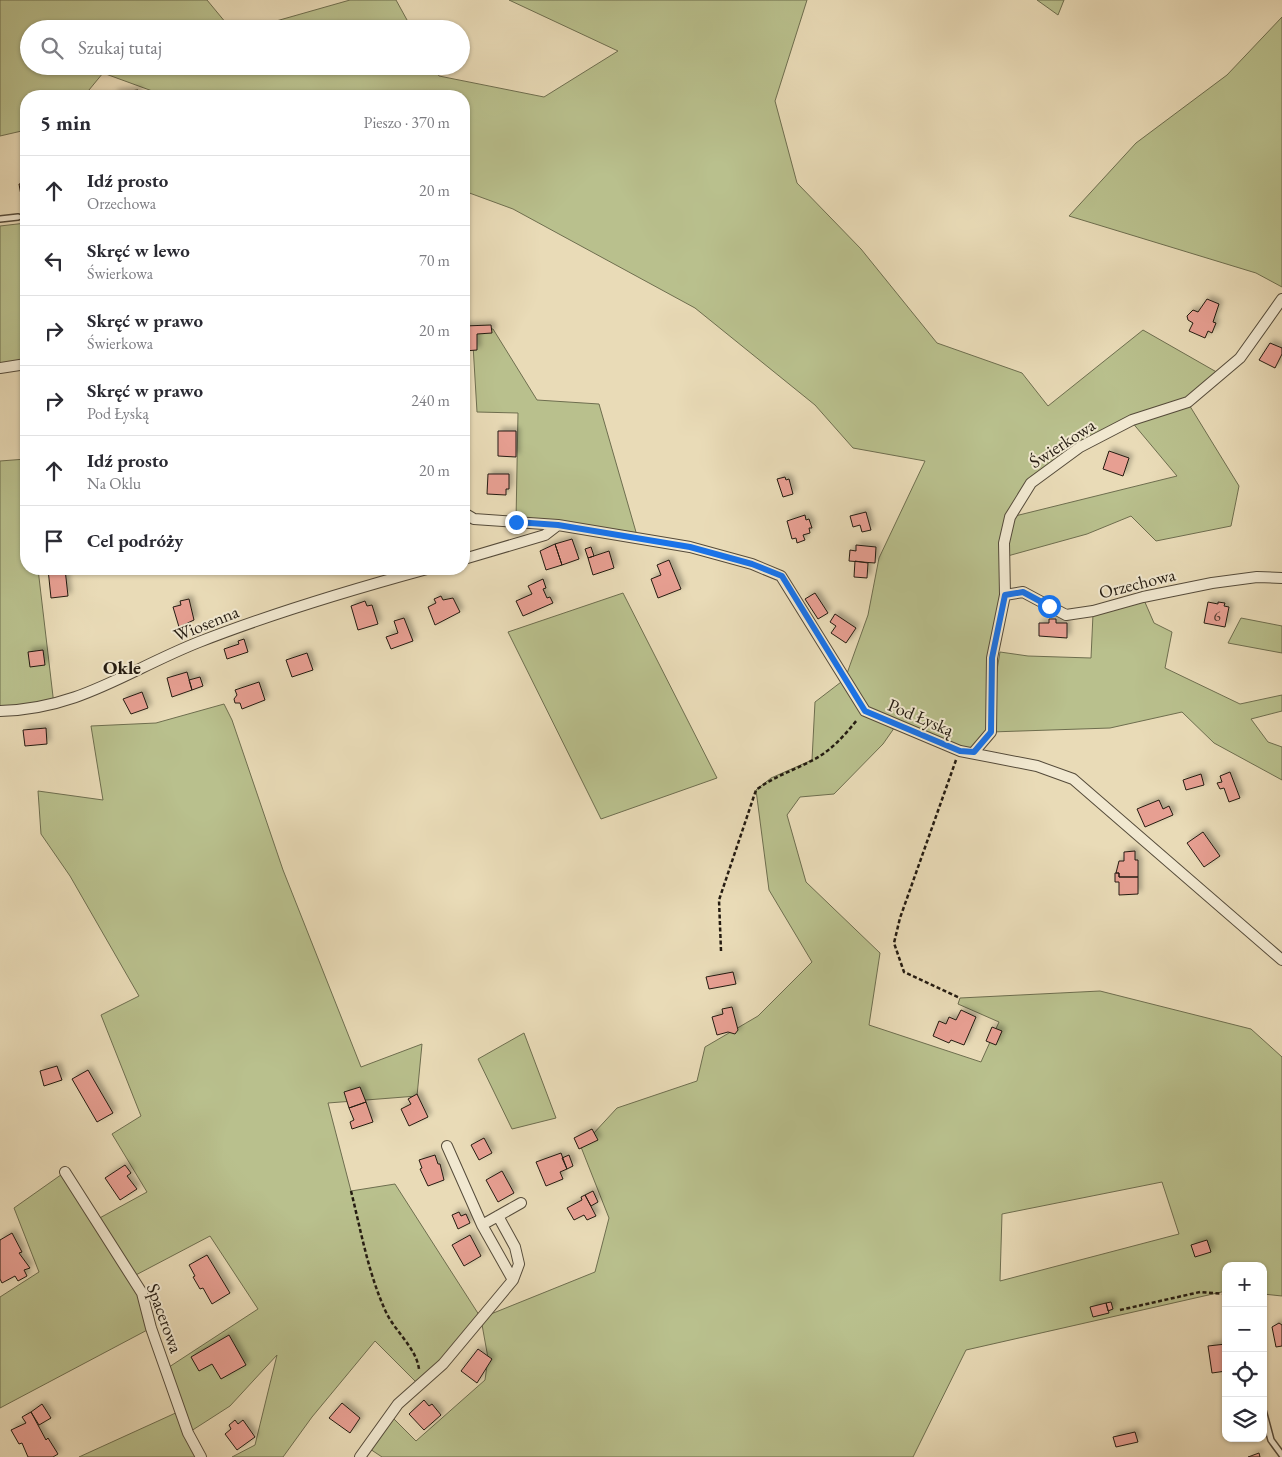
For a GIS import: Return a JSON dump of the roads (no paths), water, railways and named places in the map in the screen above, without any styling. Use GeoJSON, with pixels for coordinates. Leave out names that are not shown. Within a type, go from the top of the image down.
{"type":"FeatureCollection","features":[{"type":"Feature","properties":{"kind":"street","name":"Świerkowa"},"geometry":{"type":"LineString","coordinates":[[974,752],[991,732],[992,658],[1005,595],[1004,543],[1010,517],[1031,483],[1080,447],[1132,420],[1188,402],[1240,358],[1282,299]]}},
{"type":"Feature","properties":{"kind":"street"},"geometry":{"type":"LineString","coordinates":[[0,368],[20,365]]}},
{"type":"Feature","properties":{"kind":"street","name":"Pod Łyską"},"geometry":{"type":"LineString","coordinates":[[470,517],[474,519],[558,525],[690,547],[752,564],[782,576],[865,711],[960,751],[974,752],[1037,766],[1073,779],[1282,960]]}},
{"type":"Feature","properties":{"kind":"street"},"geometry":{"type":"LineString","coordinates":[[470,558],[545,535],[558,525]]}},
{"type":"Feature","properties":{"kind":"street","name":"Wiosenna"},"geometry":{"type":"LineString","coordinates":[[0,711],[54,705],[107,686],[197,643],[262,619],[407,575]]}},
{"type":"Feature","properties":{"kind":"street","name":"Orzechowa"},"geometry":{"type":"LineString","coordinates":[[1005,595],[1023,592],[1066,615],[1093,611],[1143,597],[1212,583],[1257,577],[1282,578]]}},
{"type":"Feature","properties":{"kind":"street"},"geometry":{"type":"LineString","coordinates":[[447,1146],[482,1225],[513,1280]]}},
{"type":"Feature","properties":{"kind":"street","name":"Spacerowa"},"geometry":{"type":"LineString","coordinates":[[65,1172],[142,1293],[188,1433],[201,1457]]}},
{"type":"Feature","properties":{"kind":"street"},"geometry":{"type":"LineString","coordinates":[[482,1225],[520,1203]]}},
{"type":"Feature","properties":{"kind":"street"},"geometry":{"type":"LineString","coordinates":[[360,1457],[398,1404],[443,1364],[513,1280],[519,1264],[515,1247],[498,1216]]}},
{"type":"Feature","properties":{"kind":"lane"},"geometry":{"type":"LineString","coordinates":[[0,219],[18,217]]}},
{"type":"Feature","properties":{"kind":"lane"},"geometry":{"type":"LineString","coordinates":[[1267,1425],[1271,1440],[1282,1455]]}},
{"type":"Feature","properties":{"kind":"district","name":"Okle"},"geometry":{"type":"Point","coordinates":[122,667]}}]}
